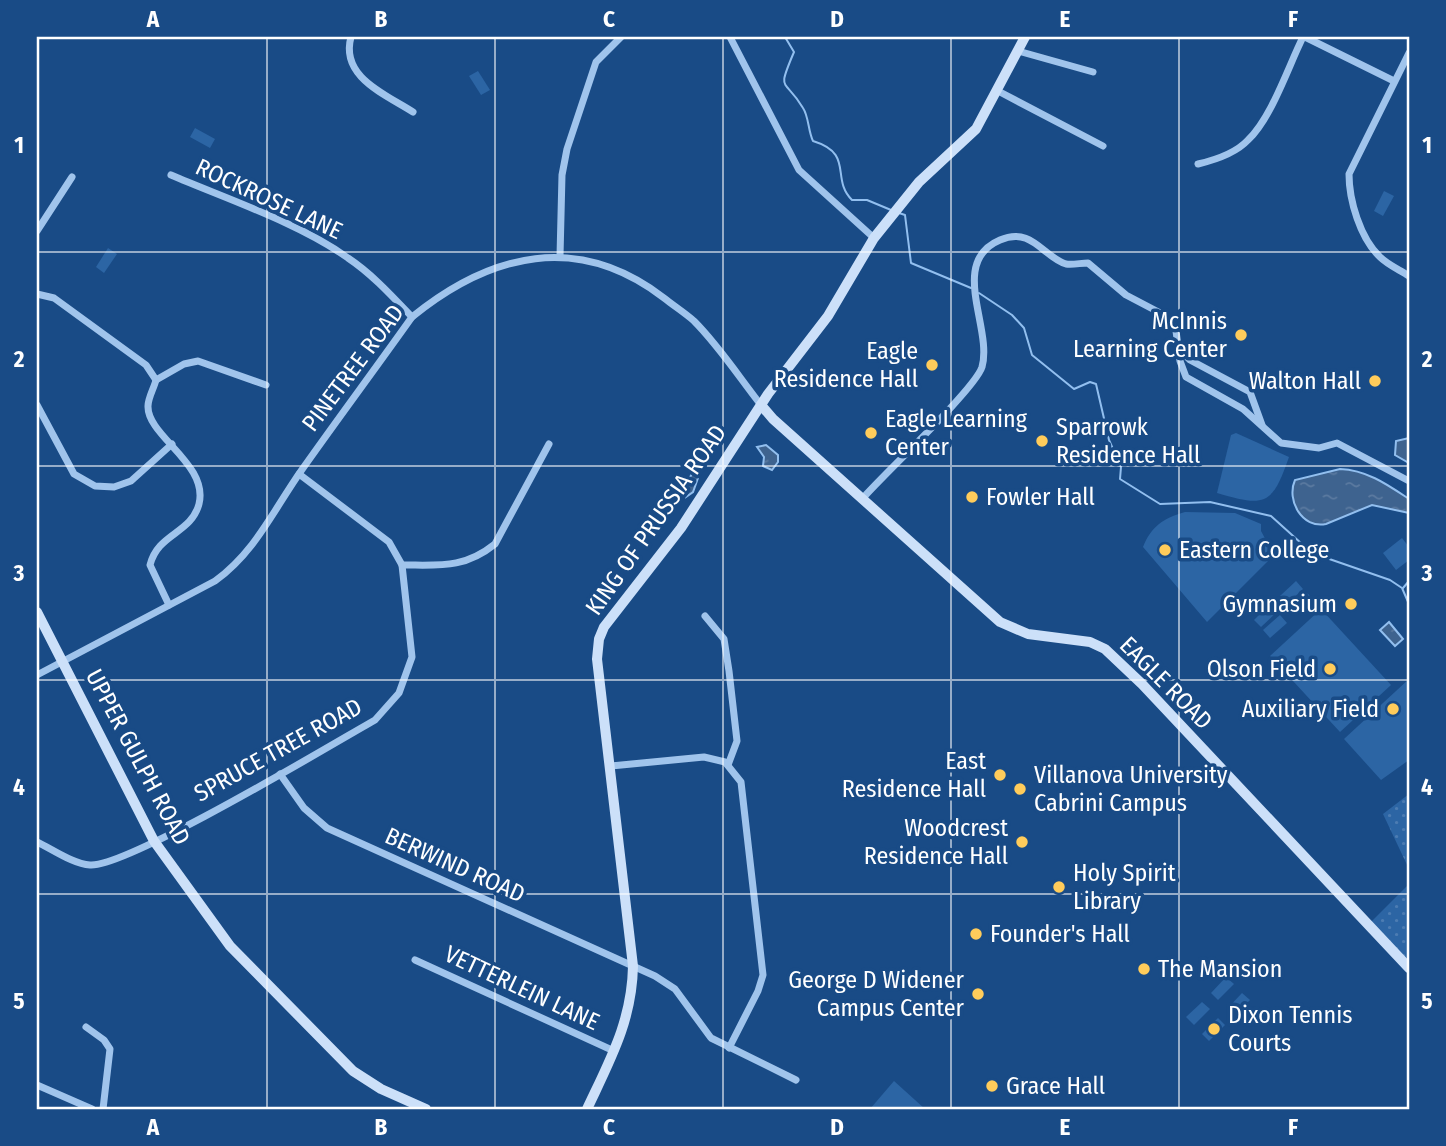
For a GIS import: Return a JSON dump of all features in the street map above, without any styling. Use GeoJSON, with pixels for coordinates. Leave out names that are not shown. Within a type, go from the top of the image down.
{"type":"FeatureCollection","features":[{"type":"Feature","properties":{"kind":"street"},"geometry":{"type":"LineString","coordinates":[[351,37],[350,60],[360,78],[413,112]]}},
{"type":"Feature","properties":{"kind":"street"},"geometry":{"type":"LineString","coordinates":[[560,256],[562,174],[566,149],[596,62],[621,37]]}},
{"type":"Feature","properties":{"kind":"street"},"geometry":{"type":"LineString","coordinates":[[730,37],[799,170],[874,237]]}},
{"type":"Feature","properties":{"kind":"street","name":"KING OF PRUSSIA ROAD"},"geometry":{"type":"LineString","coordinates":[[587,1109],[614,1051],[632,998],[633,966],[597,659],[599,639],[615,612],[670,545],[761,405],[828,316],[874,237],[893,212],[976,129],[1025,37]]}},
{"type":"Feature","properties":{"kind":"street"},"geometry":{"type":"LineString","coordinates":[[1198,164],[1228,154],[1248,141],[1261,124],[1304,37],[1394,81]]}},
{"type":"Feature","properties":{"kind":"street"},"geometry":{"type":"LineString","coordinates":[[1018,51],[1093,72]]}},
{"type":"Feature","properties":{"kind":"street"},"geometry":{"type":"LineString","coordinates":[[1409,53],[1349,174],[1349,193],[1373,249],[1381,258],[1409,275]]}},
{"type":"Feature","properties":{"kind":"street"},"geometry":{"type":"LineString","coordinates":[[998,91],[1103,146]]}},
{"type":"Feature","properties":{"kind":"street","name":"ROCKROSE LANE"},"geometry":{"type":"LineString","coordinates":[[171,175],[324,242],[350,258],[412,317]]}},
{"type":"Feature","properties":{"kind":"street"},"geometry":{"type":"LineString","coordinates":[[37,231],[72,177]]}},
{"type":"Feature","properties":{"kind":"street"},"geometry":{"type":"LineString","coordinates":[[864,497],[978,375],[984,347],[973,280],[976,264],[984,251],[1000,239],[1021,237],[1040,244],[1065,264],[1088,263],[1126,295],[1166,316],[1176,331],[1186,376],[1243,409],[1281,443],[1319,448],[1337,443],[1409,481]]}},
{"type":"Feature","properties":{"kind":"street","name":"PINETREE ROAD"},"geometry":{"type":"LineString","coordinates":[[37,676],[215,581],[237,565],[253,546],[299,474],[412,317],[436,297],[477,273],[519,260],[560,256],[610,267],[649,286],[693,320],[761,405]]}},
{"type":"Feature","properties":{"kind":"street"},"geometry":{"type":"LineString","coordinates":[[37,295],[54,298],[146,365],[156,380]]}},
{"type":"Feature","properties":{"kind":"street"},"geometry":{"type":"LineString","coordinates":[[1179,349],[1190,360],[1250,392],[1264,429]]}},
{"type":"Feature","properties":{"kind":"street"},"geometry":{"type":"LineString","coordinates":[[169,605],[150,565],[154,551],[189,523],[199,503],[199,484],[193,472],[152,420],[148,407],[156,380],[184,364],[198,361],[266,385]]}},
{"type":"Feature","properties":{"kind":"street"},"geometry":{"type":"LineString","coordinates":[[37,405],[74,474],[95,486],[114,487],[131,481],[172,444]]}},
{"type":"Feature","properties":{"kind":"street","name":"EAGLE ROAD"},"geometry":{"type":"LineString","coordinates":[[761,405],[793,437],[864,497],[1000,622],[1028,634],[1073,638],[1105,649],[1142,684],[1409,968]]}},
{"type":"Feature","properties":{"kind":"street"},"geometry":{"type":"LineString","coordinates":[[402,565],[460,564],[482,555],[495,544],[549,444]]}},
{"type":"Feature","properties":{"kind":"street","name":"SPRUCE TREE ROAD"},"geometry":{"type":"LineString","coordinates":[[37,842],[89,865],[103,864],[154,841],[375,720],[399,693],[412,657],[402,565],[389,542],[299,474]]}},
{"type":"Feature","properties":{"kind":"street","name":"UPPER GULPH ROAD"},"geometry":{"type":"LineString","coordinates":[[37,612],[154,841],[230,946],[344,1063],[381,1089],[426,1109]]}},
{"type":"Feature","properties":{"kind":"street"},"geometry":{"type":"LineString","coordinates":[[705,616],[724,639],[729,671],[737,741],[728,765]]}},
{"type":"Feature","properties":{"kind":"street"},"geometry":{"type":"LineString","coordinates":[[611,766],[704,757],[728,765],[744,792],[763,975],[758,991],[729,1048]]}},
{"type":"Feature","properties":{"kind":"street","name":"BERWIND ROAD"},"geometry":{"type":"LineString","coordinates":[[280,774],[304,808],[327,828],[633,966],[675,989],[702,1030],[729,1048],[796,1080]]}},
{"type":"Feature","properties":{"kind":"street","name":"VETTERLEIN LANE"},"geometry":{"type":"LineString","coordinates":[[415,960],[614,1051]]}},
{"type":"Feature","properties":{"kind":"street"},"geometry":{"type":"LineString","coordinates":[[86,1027],[104,1040],[110,1049],[103,1109]]}},
{"type":"Feature","properties":{"kind":"street"},"geometry":{"type":"LineString","coordinates":[[37,1085],[92,1109]]}},
{"type":"Feature","properties":{"kind":"shaded area"},"geometry":{"type":"Polygon","coordinates":[[[478,71],[490,90],[481,95],[469,76],[478,71]]]}},
{"type":"Feature","properties":{"kind":"shaded area"},"geometry":{"type":"Polygon","coordinates":[[[195,128],[215,139],[210,148],[190,137],[195,128]]]}},
{"type":"Feature","properties":{"kind":"shaded area"},"geometry":{"type":"Polygon","coordinates":[[[1384,191],[1394,196],[1383,216],[1374,211],[1384,191]]]}},
{"type":"Feature","properties":{"kind":"shaded area"},"geometry":{"type":"Polygon","coordinates":[[[108,248],[117,254],[104,273],[96,267],[108,248]]]}},
{"type":"Feature","properties":{"kind":"shaded area"},"geometry":{"type":"Polygon","coordinates":[[[1236,433],[1289,457],[1277,485],[1265,499],[1246,500],[1217,493],[1231,435],[1236,433]]]}},
{"type":"Feature","properties":{"kind":"shaded area"},"geometry":{"type":"Polygon","coordinates":[[[1185,512],[1235,513],[1261,524],[1261,531],[1274,555],[1207,622],[1143,547],[1159,524],[1185,512]]]}},
{"type":"Feature","properties":{"kind":"shaded area"},"geometry":{"type":"Polygon","coordinates":[[[1402,538],[1409,547],[1409,560],[1396,570],[1383,553],[1402,538]]]}},
{"type":"Feature","properties":{"kind":"shaded area"},"geometry":{"type":"Polygon","coordinates":[[[1296,581],[1303,589],[1287,604],[1280,596],[1296,581]]]}},
{"type":"Feature","properties":{"kind":"shaded area"},"geometry":{"type":"Polygon","coordinates":[[[1306,592],[1313,599],[1296,614],[1289,607],[1306,592]]]}},
{"type":"Feature","properties":{"kind":"shaded area"},"geometry":{"type":"Polygon","coordinates":[[[1270,604],[1277,612],[1261,627],[1254,620],[1270,604]]]}},
{"type":"Feature","properties":{"kind":"shaded area","name":"Olson Field"},"geometry":{"type":"Polygon","coordinates":[[[1321,609],[1391,685],[1340,732],[1270,656],[1321,609]]]}},
{"type":"Feature","properties":{"kind":"shaded area"},"geometry":{"type":"Polygon","coordinates":[[[1280,615],[1287,623],[1270,638],[1263,630],[1280,615]]]}},
{"type":"Feature","properties":{"kind":"shaded area","name":"Auxiliary Field"},"geometry":{"type":"Polygon","coordinates":[[[1409,679],[1409,760],[1381,780],[1344,739],[1409,679]]]}},
{"type":"Feature","properties":{"kind":"shaded area"},"geometry":{"type":"Polygon","coordinates":[[[1409,794],[1409,869],[1383,814],[1409,794]]]}},
{"type":"Feature","properties":{"kind":"shaded area"},"geometry":{"type":"Polygon","coordinates":[[[1409,884],[1409,968],[1369,924],[1409,884]]]}},
{"type":"Feature","properties":{"kind":"shaded area","name":"Dixon Tennis Courts"},"geometry":{"type":"Polygon","coordinates":[[[1226,977],[1234,984],[1218,1000],[1211,993],[1226,977]]]}},
{"type":"Feature","properties":{"kind":"shaded area","name":"Dixon Tennis Courts"},"geometry":{"type":"Polygon","coordinates":[[[1242,993],[1250,1000],[1234,1016],[1227,1009],[1242,993]]]}},
{"type":"Feature","properties":{"kind":"shaded area","name":"Dixon Tennis Courts"},"geometry":{"type":"Polygon","coordinates":[[[1202,1002],[1210,1009],[1194,1025],[1186,1017],[1202,1002]]]}},
{"type":"Feature","properties":{"kind":"shaded area","name":"Dixon Tennis Courts"},"geometry":{"type":"Polygon","coordinates":[[[1218,1018],[1225,1025],[1209,1041],[1202,1034],[1218,1018]]]}},
{"type":"Feature","properties":{"kind":"shaded area"},"geometry":{"type":"Polygon","coordinates":[[[894,1081],[925,1109],[870,1109],[894,1081]]]}},
{"type":"Feature","properties":{"kind":"water"},"geometry":{"type":"Polygon","coordinates":[[[1409,438],[1409,463],[1395,455],[1396,441],[1409,438]]]}},
{"type":"Feature","properties":{"kind":"water"},"geometry":{"type":"Polygon","coordinates":[[[766,445],[778,455],[778,462],[772,470],[763,466],[764,457],[757,447],[766,445]]]}},
{"type":"Feature","properties":{"kind":"water"},"geometry":{"type":"Polygon","coordinates":[[[1340,469],[1368,475],[1409,499],[1409,513],[1372,505],[1326,524],[1317,524],[1303,518],[1293,496],[1295,480],[1340,469]]]}},
{"type":"Feature","properties":{"kind":"water"},"geometry":{"type":"Polygon","coordinates":[[[693,472],[698,478],[693,492],[686,497],[685,486],[693,472]]]}},
{"type":"Feature","properties":{"kind":"water"},"geometry":{"type":"Polygon","coordinates":[[[1389,622],[1403,639],[1395,646],[1380,630],[1389,622]]]}},
{"type":"Feature","properties":{"kind":"waterway"},"geometry":{"type":"LineString","coordinates":[[785,37],[794,52],[785,74],[785,84],[805,112],[813,141],[826,146],[834,153],[846,192],[852,200],[867,200],[891,210]]}},
{"type":"Feature","properties":{"kind":"waterway"},"geometry":{"type":"LineString","coordinates":[[899,213],[905,215],[911,263],[971,288]]}},
{"type":"Feature","properties":{"kind":"waterway"},"geometry":{"type":"LineString","coordinates":[[979,293],[1012,315],[1024,328],[1032,355],[1074,389],[1090,382],[1096,384],[1109,440],[1121,467],[1120,479],[1160,504],[1210,502],[1271,516],[1312,553],[1390,580],[1402,588],[1409,604]]}},
{"type":"Feature","properties":{"kind":"waterway"},"geometry":{"type":"LineString","coordinates":[[1403,588],[1409,581]]}},
{"type":"Feature","properties":{"kind":"place","name":"McInnis Learning Center"},"geometry":{"type":"Point","coordinates":[1241,335]}},
{"type":"Feature","properties":{"kind":"place","name":"Eagle Residence Hall"},"geometry":{"type":"Point","coordinates":[932,365]}},
{"type":"Feature","properties":{"kind":"place","name":"Walton Hall"},"geometry":{"type":"Point","coordinates":[1375,381]}},
{"type":"Feature","properties":{"kind":"place","name":"Eagle Learning Center"},"geometry":{"type":"Point","coordinates":[871,433]}},
{"type":"Feature","properties":{"kind":"place","name":"Sparrowk Residence Hall"},"geometry":{"type":"Point","coordinates":[1042,441]}},
{"type":"Feature","properties":{"kind":"place","name":"Fowler Hall"},"geometry":{"type":"Point","coordinates":[972,497]}},
{"type":"Feature","properties":{"kind":"place","name":"Eastern College"},"geometry":{"type":"Point","coordinates":[1165,550]}},
{"type":"Feature","properties":{"kind":"place","name":"Gymnasium"},"geometry":{"type":"Point","coordinates":[1351,604]}},
{"type":"Feature","properties":{"kind":"place","name":"Olson Field"},"geometry":{"type":"Point","coordinates":[1330,669]}},
{"type":"Feature","properties":{"kind":"place","name":"Auxiliary Field"},"geometry":{"type":"Point","coordinates":[1393,709]}},
{"type":"Feature","properties":{"kind":"place","name":"East Residence Hall"},"geometry":{"type":"Point","coordinates":[1000,775]}},
{"type":"Feature","properties":{"kind":"place","name":"Villanova University Cabrini Campus"},"geometry":{"type":"Point","coordinates":[1020,789]}},
{"type":"Feature","properties":{"kind":"place","name":"Woodcrest Residence Hall"},"geometry":{"type":"Point","coordinates":[1022,842]}},
{"type":"Feature","properties":{"kind":"place","name":"Holy Spirit Library"},"geometry":{"type":"Point","coordinates":[1059,887]}},
{"type":"Feature","properties":{"kind":"place","name":"Founder's Hall"},"geometry":{"type":"Point","coordinates":[976,934]}},
{"type":"Feature","properties":{"kind":"place","name":"The Mansion"},"geometry":{"type":"Point","coordinates":[1144,969]}},
{"type":"Feature","properties":{"kind":"place","name":"George D Widener Campus Center"},"geometry":{"type":"Point","coordinates":[978,994]}},
{"type":"Feature","properties":{"kind":"place","name":"Dixon Tennis Courts"},"geometry":{"type":"Point","coordinates":[1214,1029]}},
{"type":"Feature","properties":{"kind":"place","name":"Grace Hall"},"geometry":{"type":"Point","coordinates":[992,1086]}}]}
